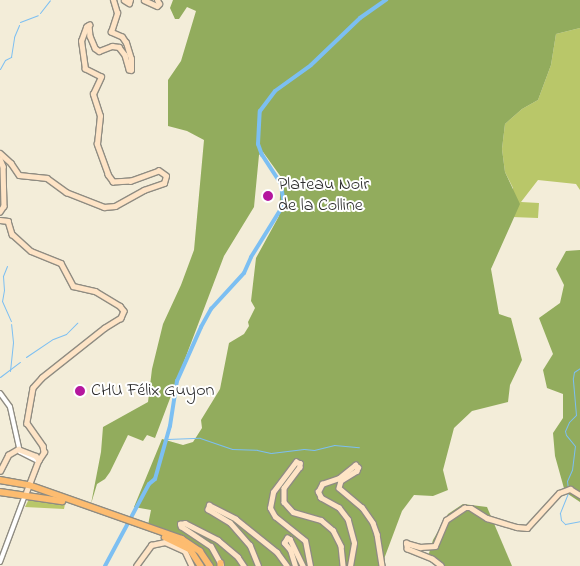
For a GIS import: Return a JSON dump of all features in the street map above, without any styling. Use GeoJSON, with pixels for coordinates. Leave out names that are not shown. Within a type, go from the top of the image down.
{"type":"FeatureCollection","features":[{"type":"Feature","properties":{"kind":"main road"},"geometry":{"type":"LineString","coordinates":[[0,154],[11,163],[19,175],[47,178],[68,193],[104,207],[115,206],[144,190],[164,183],[166,176],[159,171],[131,181],[113,182],[108,174],[97,144],[100,113],[93,94],[101,77],[85,69],[81,37],[89,25],[90,36],[95,48],[99,51],[112,46],[119,47],[125,55],[131,70],[131,59],[126,43],[122,37],[111,32],[117,13],[114,0]]}},
{"type":"Feature","properties":{"kind":"main road"},"geometry":{"type":"LineString","coordinates":[[124,0],[128,3],[130,0]]}},
{"type":"Feature","properties":{"kind":"main road"},"geometry":{"type":"LineString","coordinates":[[144,0],[157,6],[159,4],[157,0]]}},
{"type":"Feature","properties":{"kind":"main road"},"geometry":{"type":"LineString","coordinates":[[0,159],[3,166],[4,206],[0,212]]}},
{"type":"Feature","properties":{"kind":"main road"},"geometry":{"type":"LineString","coordinates":[[0,220],[8,221],[12,234],[31,250],[61,263],[73,286],[95,290],[120,306],[124,311],[121,318],[104,328],[43,377],[33,388],[27,423],[43,446],[44,452],[38,459],[25,496]]}},
{"type":"Feature","properties":{"kind":"main road"},"geometry":{"type":"LineString","coordinates":[[0,472],[8,455],[18,449],[38,459]]}},
{"type":"Feature","properties":{"kind":"main road"},"geometry":{"type":"LineString","coordinates":[[310,566],[305,541],[275,517],[270,508],[273,492],[296,462],[300,463],[300,467],[284,488],[284,502],[293,512],[321,520],[330,526],[342,546],[343,566]]}},
{"type":"Feature","properties":{"kind":"main road"},"geometry":{"type":"LineString","coordinates":[[350,566],[354,543],[348,520],[339,508],[321,498],[318,492],[322,484],[339,478],[355,465],[358,467],[357,471],[341,481],[339,488],[362,507],[376,529],[382,566]]}},
{"type":"Feature","properties":{"kind":"main road"},"geometry":{"type":"LineString","coordinates":[[0,480],[29,485],[70,502],[161,534],[192,548],[208,566]]}},
{"type":"Feature","properties":{"kind":"main road"},"geometry":{"type":"LineString","coordinates":[[441,566],[432,559],[410,551],[406,548],[405,543],[409,542],[422,547],[435,546],[446,520],[467,508],[475,510],[487,518],[526,528],[554,498],[568,489],[580,495]]}},
{"type":"Feature","properties":{"kind":"main road"},"geometry":{"type":"LineString","coordinates":[[0,492],[70,502]]}},
{"type":"Feature","properties":{"kind":"main road"},"geometry":{"type":"LineString","coordinates":[[258,566],[250,546],[230,523],[208,510],[209,505],[236,519],[277,552],[287,566]]}},
{"type":"Feature","properties":{"kind":"main road"},"geometry":{"type":"LineString","coordinates":[[221,565],[211,547],[182,529],[180,524],[185,523],[220,542],[238,557],[244,566]]}},
{"type":"Feature","properties":{"kind":"main road"},"geometry":{"type":"LineString","coordinates":[[161,534],[190,550],[201,566]]}},
{"type":"Feature","properties":{"kind":"main road"},"geometry":{"type":"LineString","coordinates":[[295,566],[290,550],[284,543],[287,538],[290,539],[303,566]]}},
{"type":"Feature","properties":{"kind":"main road"},"geometry":{"type":"LineString","coordinates":[[136,566],[148,548],[160,542],[170,544],[185,552],[192,566]]}},
{"type":"Feature","properties":{"kind":"street"},"geometry":{"type":"LineString","coordinates":[[0,393],[10,407],[18,449]]}},
{"type":"Feature","properties":{"kind":"street"},"geometry":{"type":"LineString","coordinates":[[0,562],[25,496]]}},
{"type":"Feature","properties":{"kind":"green space"},"geometry":{"type":"Polygon","coordinates":[[[173,0],[580,0],[580,28],[556,34],[551,65],[538,100],[522,109],[505,124],[502,149],[505,172],[520,204],[491,269],[499,314],[511,318],[522,360],[510,385],[508,402],[472,411],[454,428],[443,470],[448,490],[433,496],[414,495],[402,511],[384,559],[384,566],[204,566],[180,535],[148,525],[151,510],[134,507],[162,439],[183,445],[193,442],[202,428],[201,420],[220,389],[229,343],[244,334],[249,326],[248,322],[255,308],[251,301],[256,258],[279,216],[281,177],[263,152],[259,155],[254,207],[224,256],[155,438],[147,435],[143,441],[128,435],[110,472],[105,479],[97,484],[91,504],[101,452],[103,427],[148,402],[152,369],[163,324],[181,285],[194,250],[204,140],[187,131],[168,126],[168,80],[181,61],[196,11],[187,7],[179,19],[175,19],[170,8],[173,0]]]}},
{"type":"Feature","properties":{"kind":"green space"},"geometry":{"type":"Polygon","coordinates":[[[580,28],[580,190],[576,184],[538,180],[521,202],[539,203],[538,218],[512,217],[513,188],[505,172],[502,149],[505,124],[522,109],[538,100],[551,65],[556,34],[580,28]]]}},
{"type":"Feature","properties":{"kind":"green space"},"geometry":{"type":"Polygon","coordinates":[[[580,250],[580,502],[565,492],[555,456],[553,433],[563,418],[563,394],[547,388],[543,370],[553,354],[539,318],[560,303],[564,285],[556,269],[566,251],[580,250]]]}},
{"type":"Feature","properties":{"kind":"green space"},"geometry":{"type":"Polygon","coordinates":[[[29,499],[65,504],[64,509],[25,507],[29,499]]]}},
{"type":"Feature","properties":{"kind":"green space"},"geometry":{"type":"Polygon","coordinates":[[[463,504],[487,507],[512,566],[440,566],[427,560],[433,540],[448,514],[463,504]]]}},
{"type":"Feature","properties":{"kind":"waterway"},"geometry":{"type":"LineString","coordinates":[[40,13],[50,0]]}},
{"type":"Feature","properties":{"kind":"waterway"},"geometry":{"type":"LineString","coordinates":[[105,566],[149,484],[155,479],[170,426],[177,381],[201,327],[211,309],[244,273],[251,257],[284,204],[281,184],[262,155],[258,144],[260,111],[275,91],[311,65],[360,18],[386,0]]}},
{"type":"Feature","properties":{"kind":"waterway"},"geometry":{"type":"LineString","coordinates":[[20,22],[38,15]]}},
{"type":"Feature","properties":{"kind":"waterway"},"geometry":{"type":"LineString","coordinates":[[0,69],[5,60],[11,57],[14,37],[19,25]]}},
{"type":"Feature","properties":{"kind":"waterway"},"geometry":{"type":"LineString","coordinates":[[7,266],[3,276],[4,290],[2,301],[11,321]]}},
{"type":"Feature","properties":{"kind":"waterway"},"geometry":{"type":"LineString","coordinates":[[26,357],[53,339],[66,334],[77,323]]}},
{"type":"Feature","properties":{"kind":"waterway"},"geometry":{"type":"LineString","coordinates":[[10,371],[13,342],[11,324]]}},
{"type":"Feature","properties":{"kind":"waterway"},"geometry":{"type":"LineString","coordinates":[[0,377],[20,362]]}},
{"type":"Feature","properties":{"kind":"waterway"},"geometry":{"type":"LineString","coordinates":[[568,489],[567,481],[572,470],[575,446],[565,431],[569,422],[576,415],[573,378],[574,372],[580,368]]}},
{"type":"Feature","properties":{"kind":"waterway"},"geometry":{"type":"LineString","coordinates":[[167,439],[200,438],[232,449],[257,450],[271,453],[304,449],[314,450],[334,445],[359,447]]}},
{"type":"Feature","properties":{"kind":"waterway"},"geometry":{"type":"LineString","coordinates":[[568,493],[560,513],[561,520],[565,524],[580,521]]}},
{"type":"Feature","properties":{"kind":"place","name":"Plateau Noir de la Colline"},"geometry":{"type":"Point","coordinates":[268,196]}},
{"type":"Feature","properties":{"kind":"place","name":"CHU Félix Guyon"},"geometry":{"type":"Point","coordinates":[80,391]}}]}
